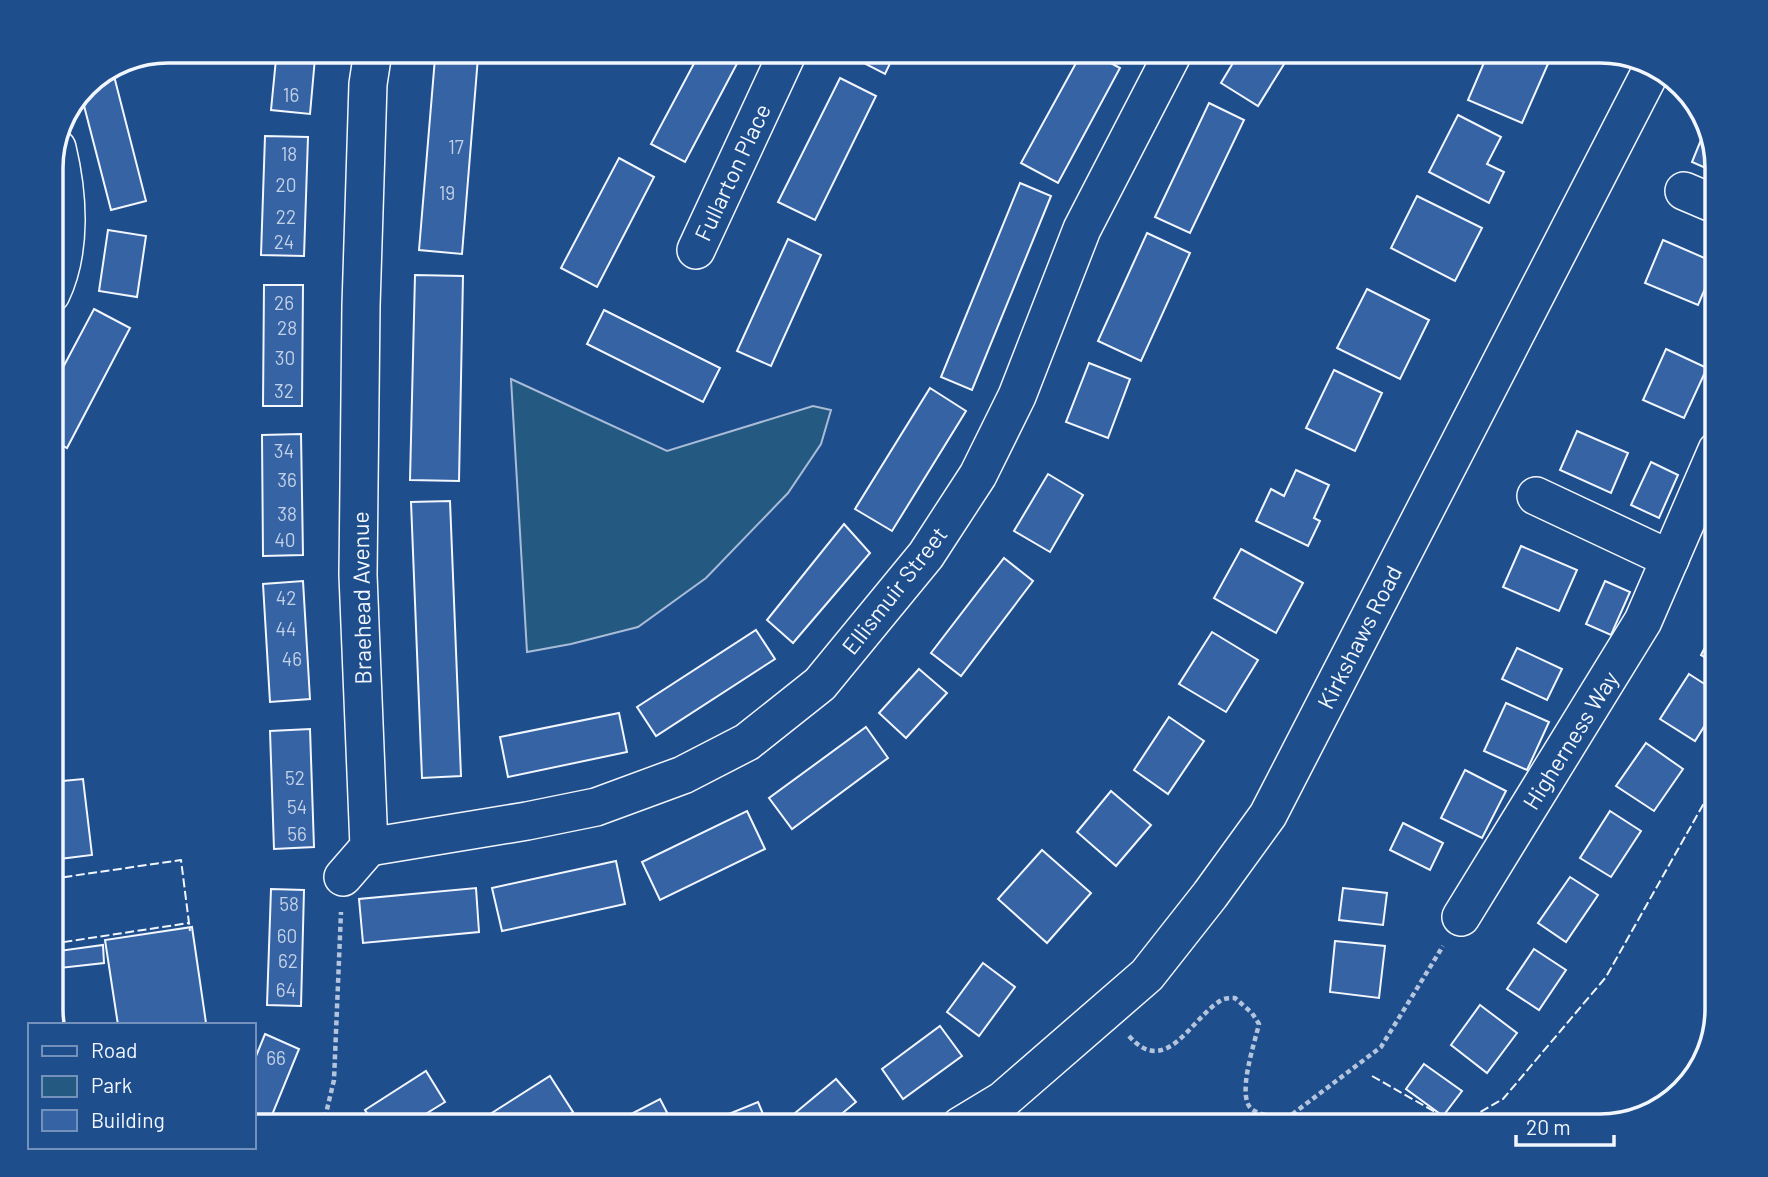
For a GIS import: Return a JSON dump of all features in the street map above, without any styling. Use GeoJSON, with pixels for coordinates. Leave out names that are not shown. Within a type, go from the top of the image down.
{"type":"FeatureCollection","features":[{"type":"Feature","properties":{"kind":"street","name":"Braehead Avenue"},"geometry":{"type":"LineString","coordinates":[[369,847],[358,575],[361,306],[368,84],[371,63]]}},
{"type":"Feature","properties":{"kind":"street","name":"Fullarton Place"},"geometry":{"type":"LineString","coordinates":[[696,250],[783,63]]}},
{"type":"Feature","properties":{"kind":"street","name":"Ellismuir Street"},"geometry":{"type":"LineString","coordinates":[[369,847],[597,807],[671,780],[747,742],[820,684],[926,555],[978,475],[1017,396],[1082,229],[1168,63]]}},
{"type":"Feature","properties":{"kind":"street","name":"Kirkshaws Road"},"geometry":{"type":"LineString","coordinates":[[980,1114],[1003,1100],[1108,1012],[1147,975],[1268,815],[1649,76]]}},
{"type":"Feature","properties":{"kind":"street"},"geometry":{"type":"LineString","coordinates":[[63,186],[63,254]]}},
{"type":"Feature","properties":{"kind":"street"},"geometry":{"type":"LineString","coordinates":[[1684,191],[1705,200]]}},
{"type":"Feature","properties":{"kind":"street","name":"Higherness Way"},"geometry":{"type":"LineString","coordinates":[[1461,917],[1643,621],[1705,478]]}},
{"type":"Feature","properties":{"kind":"street"},"geometry":{"type":"LineString","coordinates":[[1536,496],[1670,559]]}},
{"type":"Feature","properties":{"kind":"street"},"geometry":{"type":"LineString","coordinates":[[343,877],[369,847]]}},
{"type":"Feature","properties":{"kind":"path"},"geometry":{"type":"LineString","coordinates":[[326,1114],[334,1080],[343,877]]}},
{"type":"Feature","properties":{"kind":"path"},"geometry":{"type":"LineString","coordinates":[[1293,1114],[1381,1047],[1461,917]]}},
{"type":"Feature","properties":{"kind":"path"},"geometry":{"type":"LineString","coordinates":[[1108,1012],[1140,1048],[1157,1052],[1174,1045],[1221,999],[1236,998],[1259,1024],[1244,1087],[1246,1103],[1252,1110],[1267,1114]]}},
{"type":"Feature","properties":{"kind":"green space"},"geometry":{"type":"Polygon","coordinates":[[[511,379],[667,451],[813,406],[831,410],[821,444],[788,493],[706,578],[638,627],[527,652],[511,379]]]}},
{"type":"Feature","properties":{"kind":"building"},"geometry":{"type":"Polygon","coordinates":[[[276,63],[315,63],[310,114],[271,110],[276,63]]]}},
{"type":"Feature","properties":{"kind":"building"},"geometry":{"type":"Polygon","coordinates":[[[435,63],[478,63],[462,254],[419,250],[435,63]]]}},
{"type":"Feature","properties":{"kind":"building"},"geometry":{"type":"Polygon","coordinates":[[[694,63],[737,63],[685,162],[651,144],[694,63]]]}},
{"type":"Feature","properties":{"kind":"building"},"geometry":{"type":"Polygon","coordinates":[[[864,63],[890,63],[885,74],[864,63]]]}},
{"type":"Feature","properties":{"kind":"building"},"geometry":{"type":"Polygon","coordinates":[[[1076,63],[1111,63],[1120,68],[1058,183],[1021,163],[1076,63]]]}},
{"type":"Feature","properties":{"kind":"building"},"geometry":{"type":"Polygon","coordinates":[[[1233,63],[1285,63],[1258,106],[1221,83],[1233,63]]]}},
{"type":"Feature","properties":{"kind":"building"},"geometry":{"type":"Polygon","coordinates":[[[1484,63],[1548,63],[1522,123],[1468,100],[1484,63]]]}},
{"type":"Feature","properties":{"kind":"building"},"geometry":{"type":"Polygon","coordinates":[[[115,78],[146,201],[111,210],[84,106],[99,89],[115,78]]]}},
{"type":"Feature","properties":{"kind":"building"},"geometry":{"type":"Polygon","coordinates":[[[840,78],[876,96],[815,220],[778,202],[840,78]]]}},
{"type":"Feature","properties":{"kind":"building"},"geometry":{"type":"Polygon","coordinates":[[[1209,103],[1244,120],[1190,233],[1155,217],[1209,103]]]}},
{"type":"Feature","properties":{"kind":"building"},"geometry":{"type":"Polygon","coordinates":[[[1458,115],[1501,137],[1487,164],[1504,172],[1489,203],[1429,172],[1458,115]]]}},
{"type":"Feature","properties":{"kind":"building"},"geometry":{"type":"Polygon","coordinates":[[[265,136],[308,137],[304,256],[261,255],[265,136]]]}},
{"type":"Feature","properties":{"kind":"building"},"geometry":{"type":"Polygon","coordinates":[[[1701,140],[1705,168],[1692,162],[1701,140]]]}},
{"type":"Feature","properties":{"kind":"building"},"geometry":{"type":"Polygon","coordinates":[[[619,158],[654,177],[597,287],[561,268],[619,158]]]}},
{"type":"Feature","properties":{"kind":"building"},"geometry":{"type":"Polygon","coordinates":[[[1020,183],[1051,196],[972,390],[941,377],[1020,183]]]}},
{"type":"Feature","properties":{"kind":"building"},"geometry":{"type":"Polygon","coordinates":[[[1417,196],[1482,228],[1455,281],[1391,248],[1417,196]]]}},
{"type":"Feature","properties":{"kind":"building"},"geometry":{"type":"Polygon","coordinates":[[[108,230],[146,236],[137,297],[99,291],[108,230]]]}},
{"type":"Feature","properties":{"kind":"building"},"geometry":{"type":"Polygon","coordinates":[[[1147,233],[1190,253],[1141,361],[1098,341],[1147,233]]]}},
{"type":"Feature","properties":{"kind":"building"},"geometry":{"type":"Polygon","coordinates":[[[788,239],[821,255],[771,366],[737,351],[788,239]]]}},
{"type":"Feature","properties":{"kind":"building"},"geometry":{"type":"Polygon","coordinates":[[[1663,240],[1705,258],[1705,289],[1698,305],[1645,283],[1663,240]]]}},
{"type":"Feature","properties":{"kind":"building"},"geometry":{"type":"Polygon","coordinates":[[[415,275],[463,276],[459,481],[410,480],[415,275]]]}},
{"type":"Feature","properties":{"kind":"building"},"geometry":{"type":"Polygon","coordinates":[[[264,285],[303,285],[302,406],[263,406],[264,285]]]}},
{"type":"Feature","properties":{"kind":"building"},"geometry":{"type":"Polygon","coordinates":[[[1367,289],[1429,320],[1400,379],[1337,348],[1367,289]]]}},
{"type":"Feature","properties":{"kind":"building"},"geometry":{"type":"Polygon","coordinates":[[[94,309],[130,328],[67,448],[63,446],[63,367],[94,309]]]}},
{"type":"Feature","properties":{"kind":"building"},"geometry":{"type":"Polygon","coordinates":[[[604,310],[720,368],[703,402],[587,344],[604,310]]]}},
{"type":"Feature","properties":{"kind":"building"},"geometry":{"type":"Polygon","coordinates":[[[1666,349],[1705,367],[1684,418],[1643,400],[1666,349]]]}},
{"type":"Feature","properties":{"kind":"building"},"geometry":{"type":"Polygon","coordinates":[[[1089,363],[1130,379],[1108,438],[1066,422],[1089,363]]]}},
{"type":"Feature","properties":{"kind":"building"},"geometry":{"type":"Polygon","coordinates":[[[1334,370],[1382,393],[1355,451],[1306,428],[1334,370]]]}},
{"type":"Feature","properties":{"kind":"building"},"geometry":{"type":"Polygon","coordinates":[[[930,388],[966,411],[892,531],[855,509],[930,388]]]}},
{"type":"Feature","properties":{"kind":"building"},"geometry":{"type":"Polygon","coordinates":[[[1577,431],[1628,453],[1611,493],[1560,470],[1577,431]]]}},
{"type":"Feature","properties":{"kind":"building"},"geometry":{"type":"Polygon","coordinates":[[[301,434],[303,555],[263,556],[262,435],[301,434]]]}},
{"type":"Feature","properties":{"kind":"building"},"geometry":{"type":"Polygon","coordinates":[[[1651,462],[1678,475],[1659,518],[1631,505],[1651,462]]]}},
{"type":"Feature","properties":{"kind":"building"},"geometry":{"type":"Polygon","coordinates":[[[1296,470],[1329,485],[1314,518],[1320,521],[1308,546],[1256,521],[1271,489],[1284,496],[1296,470]]]}},
{"type":"Feature","properties":{"kind":"building"},"geometry":{"type":"Polygon","coordinates":[[[1048,474],[1083,495],[1050,552],[1014,531],[1048,474]]]}},
{"type":"Feature","properties":{"kind":"building"},"geometry":{"type":"Polygon","coordinates":[[[450,501],[461,776],[422,778],[411,502],[450,501]]]}},
{"type":"Feature","properties":{"kind":"building"},"geometry":{"type":"Polygon","coordinates":[[[844,524],[870,553],[793,643],[767,620],[844,524]]]}},
{"type":"Feature","properties":{"kind":"building"},"geometry":{"type":"Polygon","coordinates":[[[1521,546],[1577,570],[1559,611],[1503,587],[1521,546]]]}},
{"type":"Feature","properties":{"kind":"building"},"geometry":{"type":"Polygon","coordinates":[[[1241,549],[1303,583],[1276,633],[1214,598],[1241,549]]]}},
{"type":"Feature","properties":{"kind":"building"},"geometry":{"type":"Polygon","coordinates":[[[1004,558],[1033,581],[961,676],[931,653],[1004,558]]]}},
{"type":"Feature","properties":{"kind":"building"},"geometry":{"type":"Polygon","coordinates":[[[303,581],[310,699],[270,702],[263,584],[303,581]]]}},
{"type":"Feature","properties":{"kind":"building"},"geometry":{"type":"Polygon","coordinates":[[[1605,581],[1630,592],[1611,635],[1586,624],[1605,581]]]}},
{"type":"Feature","properties":{"kind":"building"},"geometry":{"type":"Polygon","coordinates":[[[756,630],[775,659],[656,736],[637,707],[756,630]]]}},
{"type":"Feature","properties":{"kind":"building"},"geometry":{"type":"Polygon","coordinates":[[[1212,632],[1258,660],[1226,712],[1179,684],[1212,632]]]}},
{"type":"Feature","properties":{"kind":"building"},"geometry":{"type":"Polygon","coordinates":[[[1517,648],[1562,669],[1547,700],[1502,679],[1517,648]]]}},
{"type":"Feature","properties":{"kind":"building"},"geometry":{"type":"Polygon","coordinates":[[[919,669],[947,693],[906,738],[879,713],[919,669]]]}},
{"type":"Feature","properties":{"kind":"building"},"geometry":{"type":"Polygon","coordinates":[[[1689,674],[1705,684],[1705,725],[1695,741],[1660,719],[1689,674]]]}},
{"type":"Feature","properties":{"kind":"building"},"geometry":{"type":"Polygon","coordinates":[[[1506,703],[1549,722],[1527,770],[1484,751],[1506,703]]]}},
{"type":"Feature","properties":{"kind":"building"},"geometry":{"type":"Polygon","coordinates":[[[619,713],[627,752],[508,777],[500,737],[619,713]]]}},
{"type":"Feature","properties":{"kind":"building"},"geometry":{"type":"Polygon","coordinates":[[[1169,717],[1204,741],[1168,794],[1134,770],[1169,717]]]}},
{"type":"Feature","properties":{"kind":"building"},"geometry":{"type":"Polygon","coordinates":[[[866,727],[888,758],[792,829],[769,798],[866,727]]]}},
{"type":"Feature","properties":{"kind":"building"},"geometry":{"type":"Polygon","coordinates":[[[310,729],[314,847],[274,849],[270,731],[310,729]]]}},
{"type":"Feature","properties":{"kind":"building"},"geometry":{"type":"Polygon","coordinates":[[[1646,743],[1683,769],[1654,811],[1616,786],[1646,743]]]}},
{"type":"Feature","properties":{"kind":"building"},"geometry":{"type":"Polygon","coordinates":[[[1465,770],[1506,791],[1482,838],[1441,818],[1465,770]]]}},
{"type":"Feature","properties":{"kind":"building"},"geometry":{"type":"Polygon","coordinates":[[[83,779],[92,855],[63,859],[63,781],[83,779]]]}},
{"type":"Feature","properties":{"kind":"building"},"geometry":{"type":"Polygon","coordinates":[[[1111,791],[1151,825],[1116,866],[1077,832],[1111,791]]]}},
{"type":"Feature","properties":{"kind":"building"},"geometry":{"type":"Polygon","coordinates":[[[747,811],[765,849],[660,900],[642,862],[747,811]]]}},
{"type":"Feature","properties":{"kind":"building"},"geometry":{"type":"Polygon","coordinates":[[[1610,811],[1641,831],[1611,877],[1580,858],[1610,811]]]}},
{"type":"Feature","properties":{"kind":"building"},"geometry":{"type":"Polygon","coordinates":[[[1403,823],[1443,843],[1430,870],[1390,850],[1403,823]]]}},
{"type":"Feature","properties":{"kind":"building"},"geometry":{"type":"Polygon","coordinates":[[[1042,850],[1091,893],[1047,943],[998,899],[1042,850]]]}},
{"type":"Feature","properties":{"kind":"building"},"geometry":{"type":"Polygon","coordinates":[[[616,861],[625,904],[502,931],[492,888],[616,861]]]}},
{"type":"Feature","properties":{"kind":"building"},"geometry":{"type":"Polygon","coordinates":[[[1570,877],[1598,895],[1566,942],[1538,923],[1570,877]]]}},
{"type":"Feature","properties":{"kind":"building"},"geometry":{"type":"Polygon","coordinates":[[[476,888],[479,932],[363,943],[359,899],[476,888]]]}},
{"type":"Feature","properties":{"kind":"building"},"geometry":{"type":"Polygon","coordinates":[[[1343,888],[1387,893],[1383,925],[1339,920],[1343,888]]]}},
{"type":"Feature","properties":{"kind":"building"},"geometry":{"type":"Polygon","coordinates":[[[271,889],[304,890],[301,1006],[267,1005],[271,889]]]}},
{"type":"Feature","properties":{"kind":"building"},"geometry":{"type":"Polygon","coordinates":[[[192,927],[206,1023],[118,1023],[105,940],[192,927]]]}},
{"type":"Feature","properties":{"kind":"building"},"geometry":{"type":"Polygon","coordinates":[[[1335,941],[1385,946],[1379,998],[1330,992],[1335,941]]]}},
{"type":"Feature","properties":{"kind":"building"},"geometry":{"type":"Polygon","coordinates":[[[103,945],[104,963],[63,968],[63,950],[103,945]]]}},
{"type":"Feature","properties":{"kind":"building"},"geometry":{"type":"Polygon","coordinates":[[[1534,949],[1566,970],[1539,1010],[1507,989],[1534,949]]]}},
{"type":"Feature","properties":{"kind":"building"},"geometry":{"type":"Polygon","coordinates":[[[983,963],[1015,987],[979,1036],[947,1012],[983,963]]]}},
{"type":"Feature","properties":{"kind":"building"},"geometry":{"type":"Polygon","coordinates":[[[1480,1005],[1517,1033],[1487,1073],[1451,1045],[1480,1005]]]}},
{"type":"Feature","properties":{"kind":"building"},"geometry":{"type":"Polygon","coordinates":[[[940,1026],[962,1056],[903,1099],[882,1069],[940,1026]]]}},
{"type":"Feature","properties":{"kind":"building"},"geometry":{"type":"Polygon","coordinates":[[[265,1034],[299,1049],[272,1114],[256,1114],[256,1056],[265,1034]]]}},
{"type":"Feature","properties":{"kind":"building"},"geometry":{"type":"Polygon","coordinates":[[[1424,1064],[1462,1091],[1445,1114],[1440,1114],[1406,1089],[1424,1064]]]}},
{"type":"Feature","properties":{"kind":"building"},"geometry":{"type":"Polygon","coordinates":[[[426,1071],[445,1102],[426,1114],[368,1114],[365,1110],[426,1071]]]}},
{"type":"Feature","properties":{"kind":"building"},"geometry":{"type":"Polygon","coordinates":[[[550,1076],[573,1112],[570,1114],[490,1114],[550,1076]]]}},
{"type":"Feature","properties":{"kind":"building"},"geometry":{"type":"Polygon","coordinates":[[[836,1079],[856,1102],[842,1114],[794,1114],[836,1079]]]}},
{"type":"Feature","properties":{"kind":"building"},"geometry":{"type":"Polygon","coordinates":[[[660,1099],[668,1114],[631,1114],[660,1099]]]}},
{"type":"Feature","properties":{"kind":"building"},"geometry":{"type":"Polygon","coordinates":[[[758,1102],[763,1114],[729,1114],[758,1102]]]}},
{"type":"Feature","properties":{"kind":"fence"},"geometry":{"type":"LineString","coordinates":[[1477,1114],[1503,1099],[1606,977],[1705,801]]}},
{"type":"Feature","properties":{"kind":"fence"},"geometry":{"type":"LineString","coordinates":[[63,877],[181,860],[190,931]]}},
{"type":"Feature","properties":{"kind":"fence"},"geometry":{"type":"LineString","coordinates":[[63,942],[189,923]]}},
{"type":"Feature","properties":{"kind":"fence"},"geometry":{"type":"LineString","coordinates":[[1372,1076],[1439,1114]]}}]}
